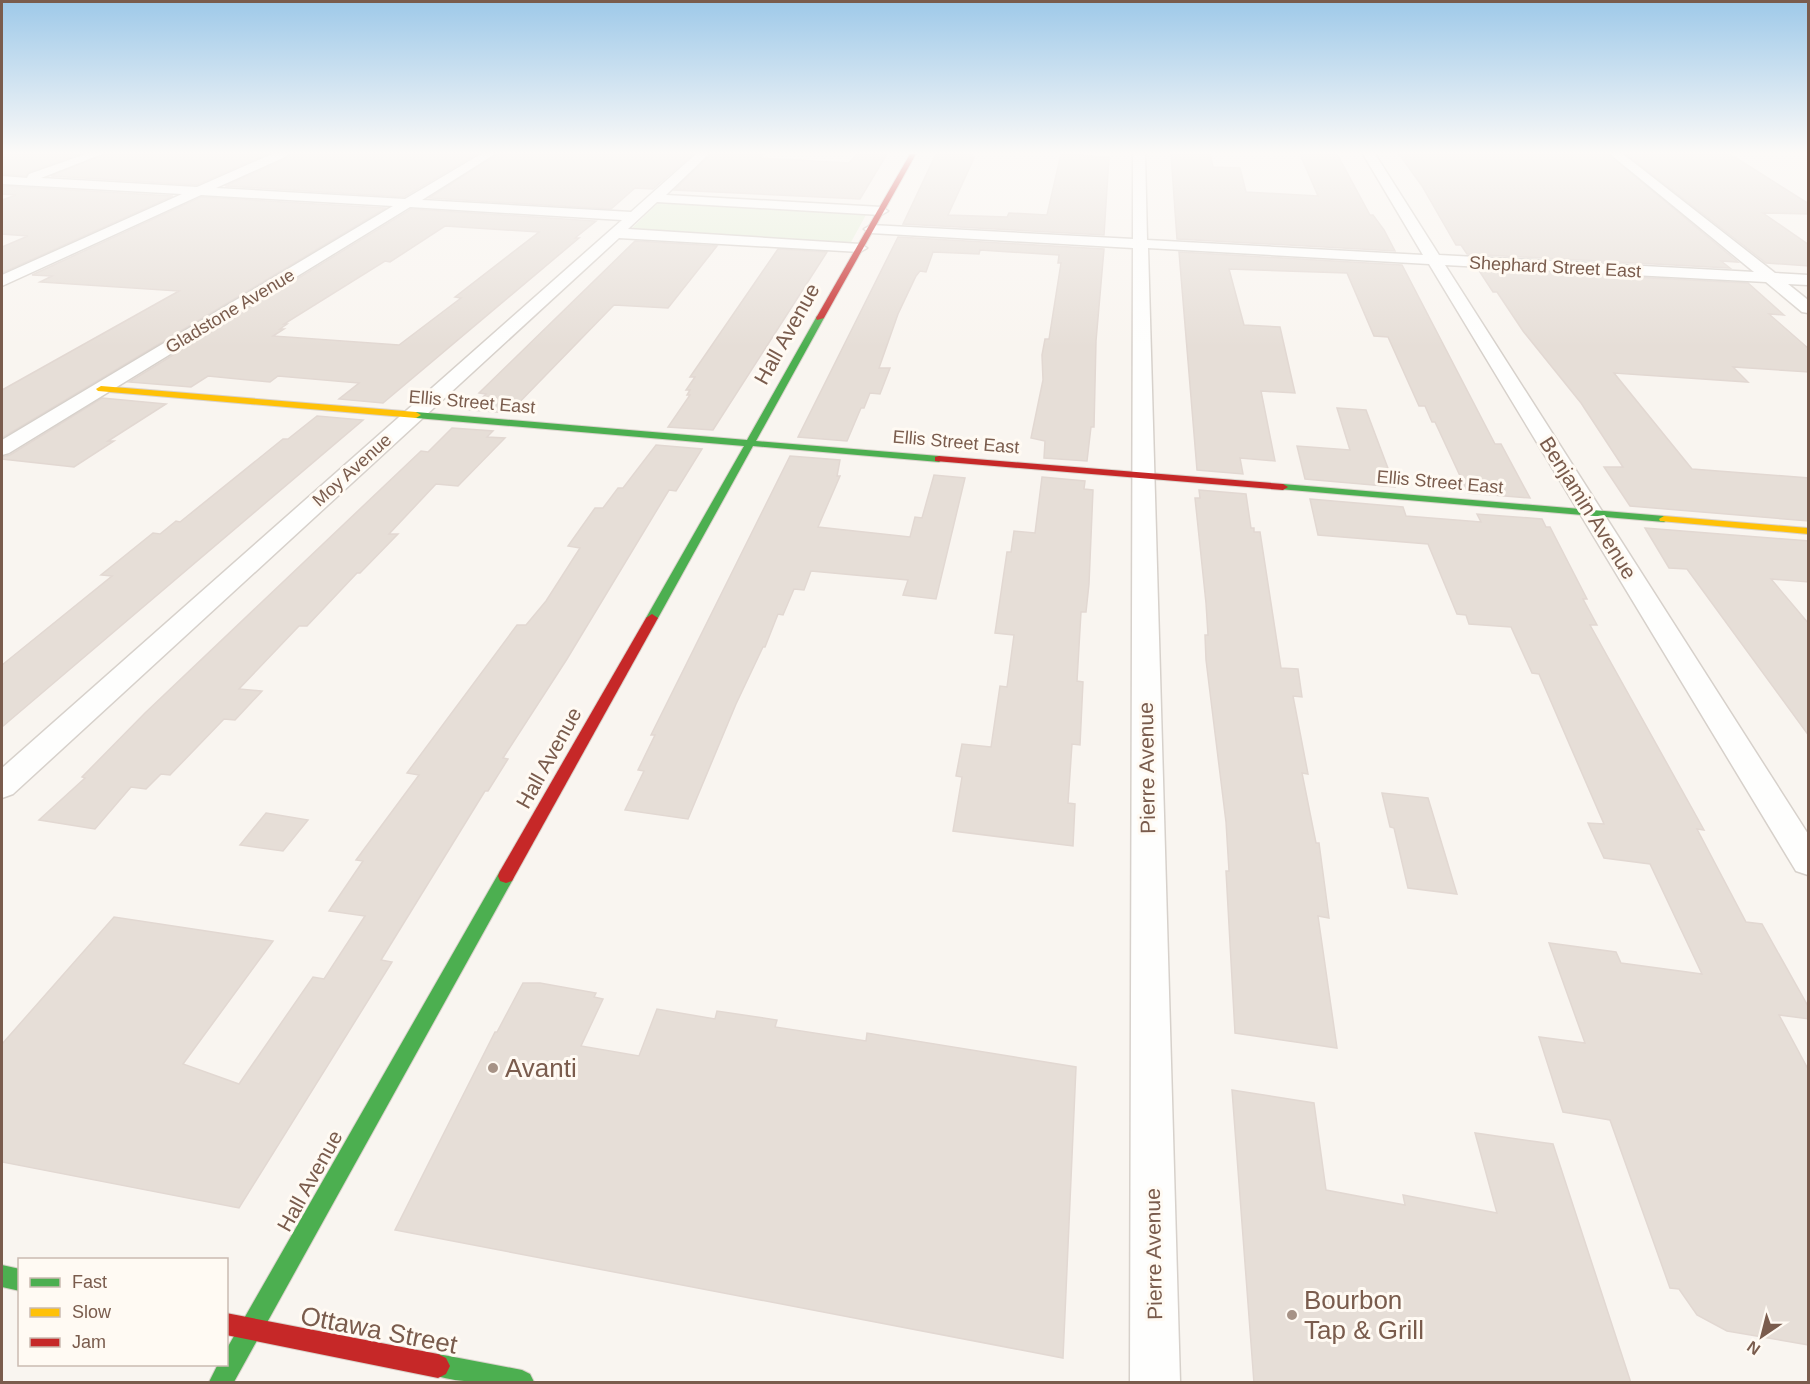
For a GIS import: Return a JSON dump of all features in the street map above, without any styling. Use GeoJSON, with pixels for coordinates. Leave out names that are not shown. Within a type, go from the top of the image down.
{"type":"FeatureCollection","features":[{"type":"Feature","properties":{"kind":"street"},"geometry":{"type":"LineString","coordinates":[[2,281],[138,219]]}},
{"type":"Feature","properties":{"kind":"street","name":"Gladstone Avenue"},"geometry":{"type":"LineString","coordinates":[[2,449],[381,219]]}},
{"type":"Feature","properties":{"kind":"street","name":"Moy Avenue"},"geometry":{"type":"LineString","coordinates":[[2,786],[630,219]]}},
{"type":"Feature","properties":{"kind":"street","name":"Hall Avenue"},"geometry":{"type":"LineString","coordinates":[[221,1383],[877,219]]}},
{"type":"Feature","properties":{"kind":"street","name":"Pierre Avenue"},"geometry":{"type":"LineString","coordinates":[[1140,219],[1155,1383]]}},
{"type":"Feature","properties":{"kind":"street","name":"Benjamin Avenue"},"geometry":{"type":"LineString","coordinates":[[1410,219],[1590,513],[1809,861]]}},
{"type":"Feature","properties":{"kind":"street"},"geometry":{"type":"LineString","coordinates":[[1697,219],[1809,308]]}},
{"type":"Feature","properties":{"kind":"street","name":"Shephard Street East"},"geometry":{"type":"LineString","coordinates":[[871,229],[1809,280]]}},
{"type":"Feature","properties":{"kind":"street"},"geometry":{"type":"LineString","coordinates":[[615,233],[860,248]]}},
{"type":"Feature","properties":{"kind":"street","name":"Ellis Street East"},"geometry":{"type":"LineString","coordinates":[[101,389],[1809,531]]}},
{"type":"Feature","properties":{"kind":"street"},"geometry":{"type":"LineString","coordinates":[[2,1276],[18,1280]]}},
{"type":"Feature","properties":{"kind":"street","name":"Ottawa Street"},"geometry":{"type":"LineString","coordinates":[[228,1324],[522,1383]]}},
{"type":"Feature","properties":{"kind":"green space"},"geometry":{"type":"Polygon","coordinates":[[[642,219],[864,219],[850,244],[629,231],[642,219]]]}},
{"type":"Feature","properties":{"kind":"building"},"geometry":{"type":"Polygon","coordinates":[[[2,219],[123,219],[2,273],[2,247],[28,236],[2,234],[2,219]]]}},
{"type":"Feature","properties":{"kind":"building"},"geometry":{"type":"Polygon","coordinates":[[[154,219],[368,219],[2,438],[2,390],[179,291],[40,282],[52,276],[32,275],[154,219]]]}},
{"type":"Feature","properties":{"kind":"building"},"geometry":{"type":"Polygon","coordinates":[[[395,219],[559,219],[596,221],[575,238],[579,238],[383,403],[339,399],[359,383],[278,376],[270,382],[208,376],[191,387],[129,382],[395,219]],[[445,226],[390,262],[385,261],[284,324],[287,324],[280,329],[284,329],[273,336],[399,345],[461,298],[455,297],[539,232],[445,226]]]}},
{"type":"Feature","properties":{"kind":"building"},"geometry":{"type":"Polygon","coordinates":[[[906,219],[1105,219],[1104,235],[903,224],[906,219]]]}},
{"type":"Feature","properties":{"kind":"building"},"geometry":{"type":"Polygon","coordinates":[[[1176,219],[1376,219],[1395,251],[1177,239],[1176,219]]]}},
{"type":"Feature","properties":{"kind":"building"},"geometry":{"type":"Polygon","coordinates":[[[1441,219],[1686,219],[1738,262],[1721,261],[1730,268],[1467,254],[1461,245],[1456,245],[1441,219]]]}},
{"type":"Feature","properties":{"kind":"building"},"geometry":{"type":"Polygon","coordinates":[[[1709,219],[1771,219],[1809,245],[1809,266],[1766,263],[1709,219]]]}},
{"type":"Feature","properties":{"kind":"building"},"geometry":{"type":"Polygon","coordinates":[[[898,237],[1104,249],[1096,341],[1094,427],[1091,427],[1087,461],[1044,458],[1045,441],[1031,438],[1043,380],[1042,355],[1045,339],[1049,339],[1061,263],[1058,263],[1059,255],[980,250],[979,254],[933,252],[926,272],[920,271],[916,276],[898,314],[879,368],[890,368],[880,394],[870,393],[847,441],[798,437],[898,237]]]}},
{"type":"Feature","properties":{"kind":"building"},"geometry":{"type":"Polygon","coordinates":[[[635,241],[717,246],[668,308],[614,305],[509,413],[470,410],[486,394],[479,393],[635,241]]]}},
{"type":"Feature","properties":{"kind":"building"},"geometry":{"type":"Polygon","coordinates":[[[778,249],[827,252],[713,430],[668,427],[690,395],[687,395],[690,390],[686,390],[695,377],[690,377],[778,249]]]}},
{"type":"Feature","properties":{"kind":"building"},"geometry":{"type":"Polygon","coordinates":[[[1179,252],[1402,265],[1495,444],[1501,444],[1530,498],[1468,493],[1435,422],[1432,422],[1425,406],[1419,406],[1388,337],[1374,336],[1347,273],[1229,269],[1244,325],[1280,327],[1295,393],[1261,391],[1275,461],[1240,458],[1243,474],[1197,470],[1179,252]]]}},
{"type":"Feature","properties":{"kind":"building"},"geometry":{"type":"Polygon","coordinates":[[[1478,269],[1748,283],[1784,315],[1769,314],[1809,349],[1809,372],[1733,367],[1748,382],[1614,373],[1692,469],[1809,478],[1809,521],[1630,506],[1604,467],[1623,467],[1581,403],[1523,331],[1497,292],[1493,292],[1478,269]]]}},
{"type":"Feature","properties":{"kind":"building"},"geometry":{"type":"Polygon","coordinates":[[[102,398],[166,404],[108,441],[114,441],[74,467],[2,459],[2,457],[10,455],[102,398]]]}},
{"type":"Feature","properties":{"kind":"building"},"geometry":{"type":"Polygon","coordinates":[[[1337,408],[1366,410],[1395,487],[1305,479],[1297,446],[1350,450],[1337,408]]]}},
{"type":"Feature","properties":{"kind":"building"},"geometry":{"type":"Polygon","coordinates":[[[317,416],[363,420],[2,727],[2,665],[112,576],[101,575],[153,533],[160,534],[176,521],[180,522],[283,439],[288,439],[317,416]]]}},
{"type":"Feature","properties":{"kind":"building"},"geometry":{"type":"Polygon","coordinates":[[[452,428],[493,431],[487,437],[505,438],[458,486],[436,484],[389,534],[398,534],[307,626],[299,626],[239,689],[262,691],[235,720],[224,719],[170,775],[161,774],[146,789],[131,787],[95,829],[39,820],[85,778],[82,777],[145,713],[421,451],[428,452],[452,428]]]}},
{"type":"Feature","properties":{"kind":"building"},"geometry":{"type":"Polygon","coordinates":[[[656,445],[702,449],[676,491],[669,490],[567,659],[503,758],[508,759],[488,791],[485,791],[381,960],[392,962],[239,1208],[2,1162],[2,1044],[114,917],[273,941],[183,1064],[239,1084],[313,977],[324,979],[365,916],[329,911],[363,861],[356,860],[419,775],[407,773],[517,625],[526,625],[546,601],[580,548],[568,546],[595,508],[603,508],[618,488],[623,488],[656,445]]]}},
{"type":"Feature","properties":{"kind":"building"},"geometry":{"type":"Polygon","coordinates":[[[790,456],[840,460],[837,476],[840,476],[818,527],[910,537],[915,517],[922,518],[934,475],[965,478],[936,599],[903,595],[908,580],[811,571],[804,590],[794,589],[783,615],[778,614],[765,647],[736,704],[688,819],[625,810],[644,771],[638,770],[655,735],[651,735],[790,456]]]}},
{"type":"Feature","properties":{"kind":"building"},"geometry":{"type":"Polygon","coordinates":[[[1042,477],[1085,481],[1084,489],[1093,490],[1089,584],[1086,612],[1081,612],[1077,681],[1083,682],[1080,745],[1072,744],[1068,803],[1075,804],[1073,846],[953,831],[962,777],[956,776],[962,744],[991,747],[1000,686],[1007,687],[1014,635],[995,633],[1007,552],[1011,552],[1014,531],[1035,533],[1042,477]]]}},
{"type":"Feature","properties":{"kind":"building"},"geometry":{"type":"Polygon","coordinates":[[[1199,490],[1246,494],[1251,528],[1254,528],[1254,532],[1260,532],[1281,668],[1298,669],[1302,697],[1293,696],[1308,774],[1302,773],[1316,843],[1319,843],[1329,918],[1318,916],[1337,1048],[1235,1033],[1226,871],[1229,871],[1226,822],[1206,660],[1205,635],[1208,635],[1206,603],[1195,498],[1200,498],[1199,490]]]}},
{"type":"Feature","properties":{"kind":"building"},"geometry":{"type":"Polygon","coordinates":[[[1310,499],[1403,507],[1406,516],[1481,522],[1477,514],[1542,519],[1546,527],[1550,527],[1587,599],[1583,599],[1597,625],[1590,625],[1704,830],[1697,829],[1746,922],[1762,924],[1809,1008],[1809,1019],[1779,1015],[1809,1071],[1809,1345],[1727,1331],[1697,1315],[1679,1289],[1670,1288],[1610,1120],[1563,1112],[1539,1037],[1585,1043],[1549,943],[1616,952],[1621,963],[1702,974],[1650,864],[1604,858],[1588,823],[1604,824],[1539,674],[1532,673],[1511,627],[1469,624],[1466,615],[1457,614],[1428,544],[1318,535],[1310,499]]]}},
{"type":"Feature","properties":{"kind":"building"},"geometry":{"type":"Polygon","coordinates":[[[1645,528],[1809,541],[1809,582],[1771,579],[1809,624],[1809,736],[1687,569],[1669,568],[1645,528]]]}},
{"type":"Feature","properties":{"kind":"building"},"geometry":{"type":"Polygon","coordinates":[[[1382,793],[1428,798],[1457,894],[1408,888],[1394,828],[1390,827],[1382,793]]]}},
{"type":"Feature","properties":{"kind":"building"},"geometry":{"type":"Polygon","coordinates":[[[266,813],[308,820],[283,851],[240,845],[266,813]]]}},
{"type":"Feature","properties":{"kind":"building"},"geometry":{"type":"Polygon","coordinates":[[[523,983],[540,983],[596,993],[594,997],[603,999],[581,1046],[639,1056],[657,1009],[715,1019],[717,1011],[777,1020],[775,1027],[866,1041],[867,1033],[1076,1067],[1063,1358],[395,1230],[495,1032],[523,983]]]}},
{"type":"Feature","properties":{"kind":"building"},"geometry":{"type":"Polygon","coordinates":[[[1232,1090],[1314,1103],[1326,1190],[1405,1205],[1403,1195],[1497,1213],[1475,1133],[1553,1144],[1631,1383],[1254,1383],[1232,1090]]]}},
{"type":"Feature","properties":{"kind":"traffic: fast"},"geometry":{"type":"LineString","coordinates":[[652,618],[820,318]]}},
{"type":"Feature","properties":{"kind":"traffic: fast"},"geometry":{"type":"LineString","coordinates":[[416,415],[939,459]]}},
{"type":"Feature","properties":{"kind":"traffic: fast"},"geometry":{"type":"LineString","coordinates":[[1283,487],[1664,519]]}},
{"type":"Feature","properties":{"kind":"traffic: fast"},"geometry":{"type":"LineString","coordinates":[[221,1382],[506,876]]}},
{"type":"Feature","properties":{"kind":"traffic: fast"},"geometry":{"type":"LineString","coordinates":[[2,1276],[18,1280]]}},
{"type":"Feature","properties":{"kind":"traffic: fast"},"geometry":{"type":"LineString","coordinates":[[438,1366],[522,1382]]}},
{"type":"Feature","properties":{"kind":"traffic: slow"},"geometry":{"type":"LineString","coordinates":[[101,389],[416,415]]}},
{"type":"Feature","properties":{"kind":"traffic: slow"},"geometry":{"type":"LineString","coordinates":[[1664,519],[1808,531]]}},
{"type":"Feature","properties":{"kind":"traffic: jam"},"geometry":{"type":"LineString","coordinates":[[820,318],[876,219]]}},
{"type":"Feature","properties":{"kind":"traffic: jam"},"geometry":{"type":"LineString","coordinates":[[939,459],[1283,487]]}},
{"type":"Feature","properties":{"kind":"traffic: jam"},"geometry":{"type":"LineString","coordinates":[[506,876],[652,618]]}},
{"type":"Feature","properties":{"kind":"traffic: jam"},"geometry":{"type":"LineString","coordinates":[[228,1324],[438,1366]]}},
{"type":"Feature","properties":{"kind":"place","name":"Avanti"},"geometry":{"type":"Point","coordinates":[493,1068]}},
{"type":"Feature","properties":{"kind":"place","name":"Bourbon Tap & Grill"},"geometry":{"type":"Point","coordinates":[1292,1315]}}]}
